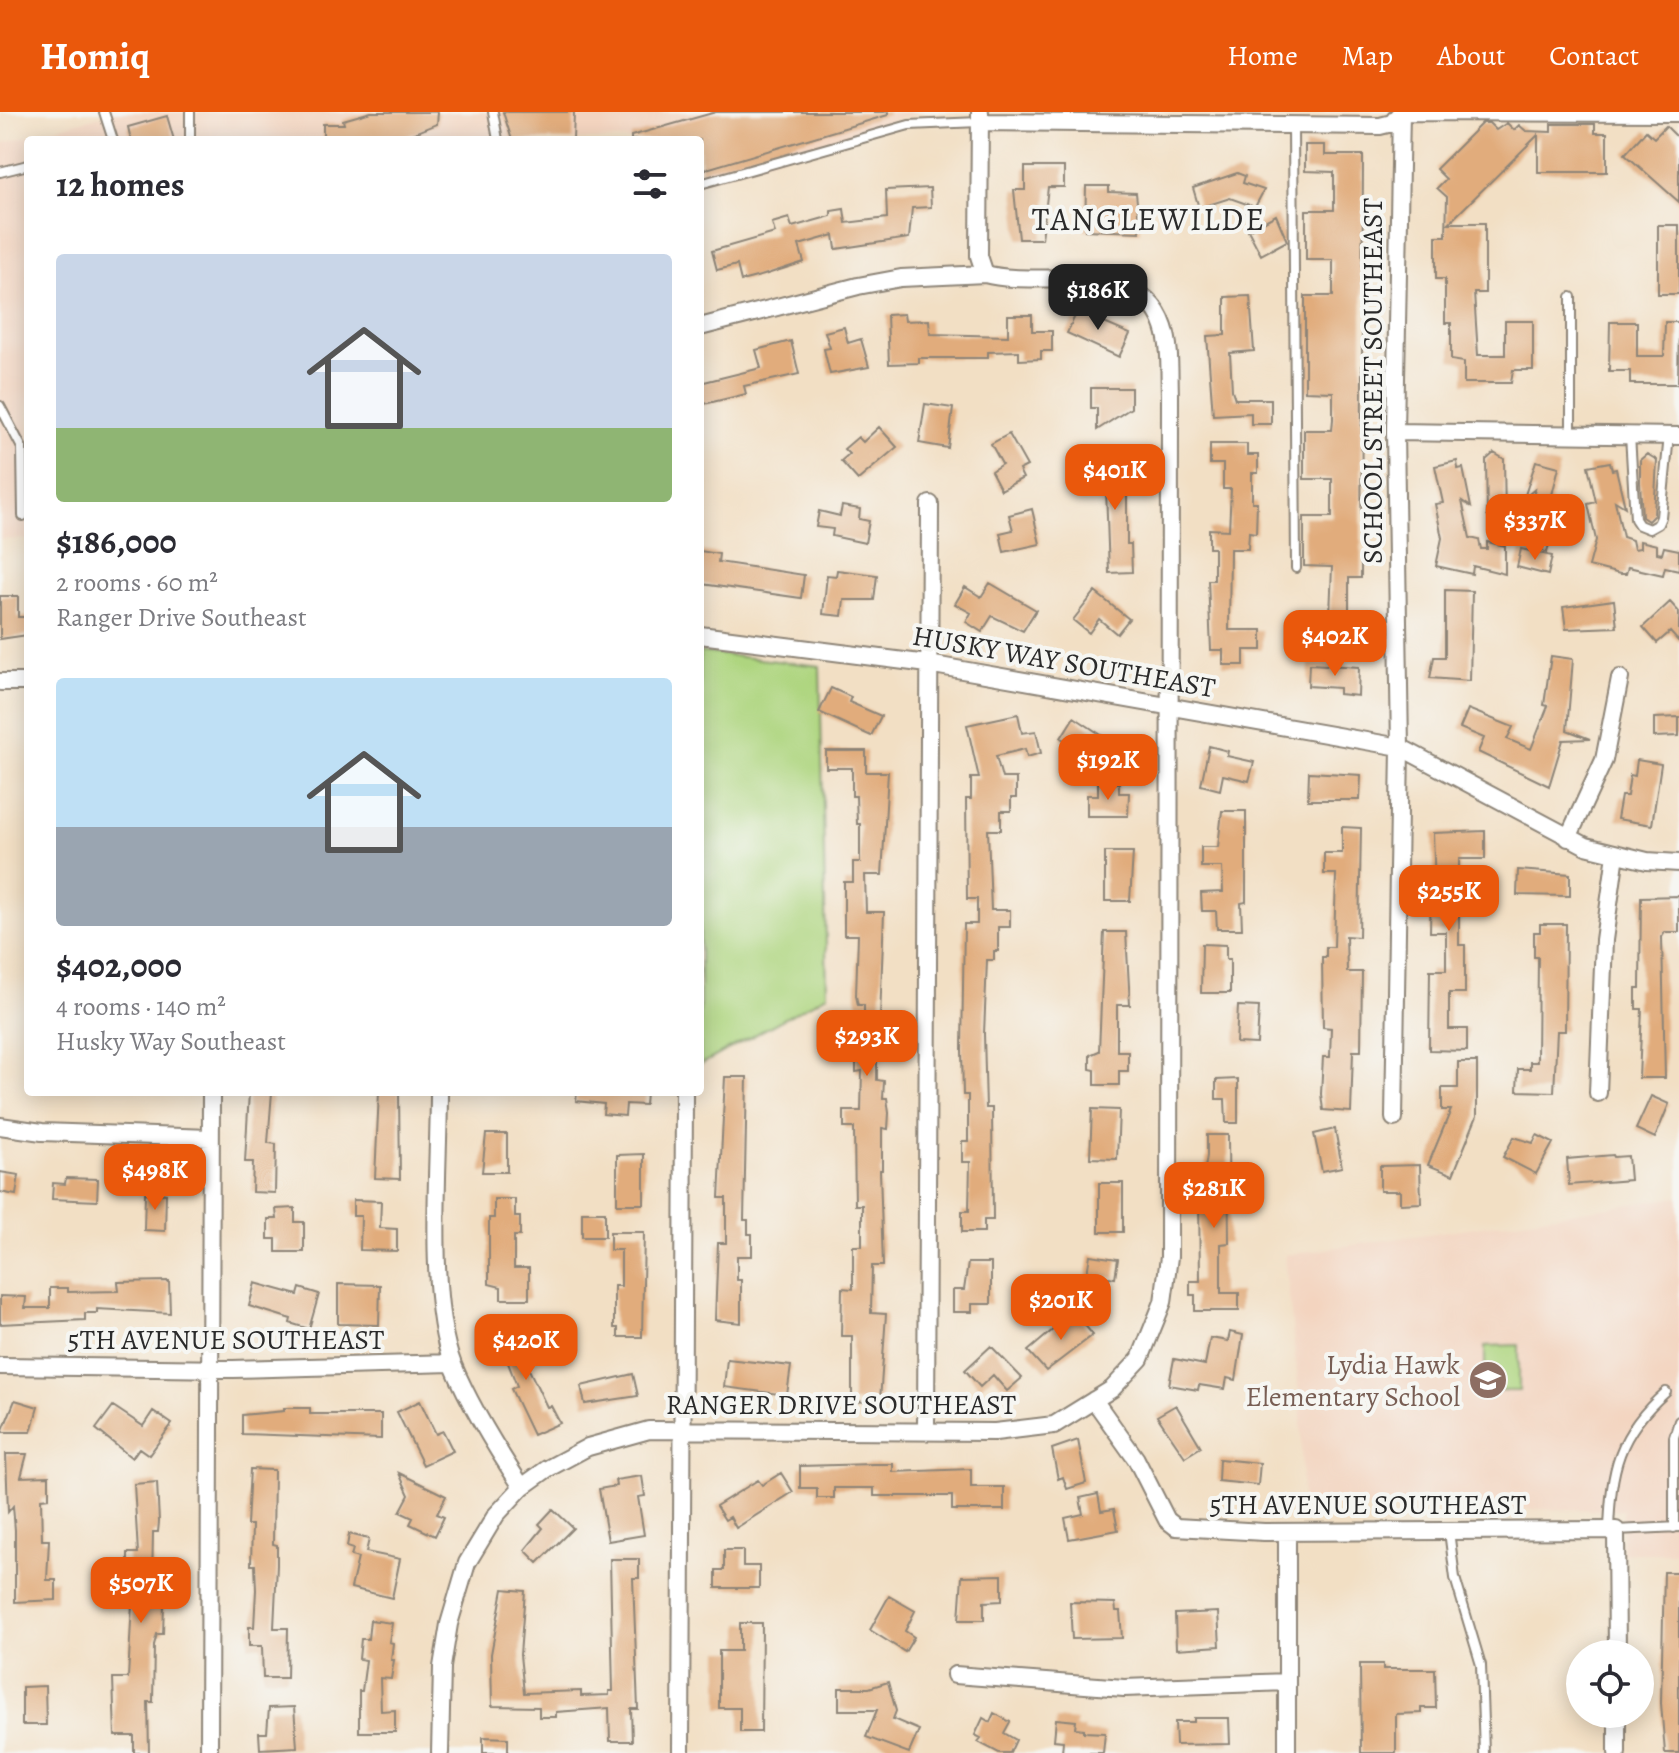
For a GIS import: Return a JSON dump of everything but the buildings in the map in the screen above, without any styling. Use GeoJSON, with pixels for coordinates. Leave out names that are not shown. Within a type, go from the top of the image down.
{"type":"FeatureCollection","features":[{"type":"Feature","properties":{"kind":"street"},"geometry":{"type":"LineString","coordinates":[[985,274],[979,256],[980,117],[1282,121],[1380,126],[1392,123],[1401,112],[1679,113]]}},
{"type":"Feature","properties":{"kind":"street","name":"SCHOOL STREET SOUTHEAST"},"geometry":{"type":"LineString","coordinates":[[1394,1118],[1400,747],[1395,432],[1401,112]]}},
{"type":"Feature","properties":{"kind":"street","name":"RANGER DRIVE SOUTHEAST"},"geometry":{"type":"LineString","coordinates":[[440,1753],[442,1667],[454,1604],[467,1563],[485,1529],[522,1487],[588,1447],[649,1430],[1031,1430],[1054,1425],[1129,1374],[1150,1341],[1163,1302],[1169,1257],[1170,395],[1163,323],[1142,296],[1116,284],[985,274],[901,278],[704,326]]}},
{"type":"Feature","properties":{"kind":"street"},"geometry":{"type":"LineString","coordinates":[[1395,432],[1674,436]]}},
{"type":"Feature","properties":{"kind":"street"},"geometry":{"type":"LineString","coordinates":[[926,1431],[930,504]]}},
{"type":"Feature","properties":{"kind":"street","name":"HUSKY WAY SOUTHEAST"},"geometry":{"type":"LineString","coordinates":[[704,636],[928,664],[1400,747],[1568,838],[1616,854],[1679,863]]}},
{"type":"Feature","properties":{"kind":"street"},"geometry":{"type":"LineString","coordinates":[[1568,838],[1604,760],[1620,678]]}},
{"type":"Feature","properties":{"kind":"street"},"geometry":{"type":"LineString","coordinates":[[0,682],[24,682]]}},
{"type":"Feature","properties":{"kind":"street"},"geometry":{"type":"LineString","coordinates":[[1598,1093],[1604,940],[1616,854]]}},
{"type":"Feature","properties":{"kind":"street"},"geometry":{"type":"LineString","coordinates":[[209,1753],[211,1096]]}},
{"type":"Feature","properties":{"kind":"street"},"geometry":{"type":"LineString","coordinates":[[439,1096],[438,1280],[452,1363],[491,1439],[522,1487]]}},
{"type":"Feature","properties":{"kind":"street"},"geometry":{"type":"LineString","coordinates":[[681,1753],[684,1096]]}},
{"type":"Feature","properties":{"kind":"street"},"geometry":{"type":"LineString","coordinates":[[0,1126],[42,1132],[210,1138]]}},
{"type":"Feature","properties":{"kind":"street","name":"5TH AVENUE SOUTHEAST"},"geometry":{"type":"LineString","coordinates":[[0,1366],[210,1368],[452,1363]]}},
{"type":"Feature","properties":{"kind":"street","name":"5TH AVENUE SOUTHEAST"},"geometry":{"type":"LineString","coordinates":[[1094,1400],[1136,1459],[1167,1520],[1176,1527],[1287,1532],[1613,1530]]}},
{"type":"Feature","properties":{"kind":"street"},"geometry":{"type":"LineString","coordinates":[[1613,1530],[1617,1640]]}},
{"type":"Feature","properties":{"kind":"street"},"geometry":{"type":"LineString","coordinates":[[1287,1532],[1287,1753]]}},
{"type":"Feature","properties":{"kind":"street"},"geometry":{"type":"LineString","coordinates":[[955,1675],[1124,1688],[1287,1682]]}},
{"type":"Feature","properties":{"kind":"street"},"geometry":{"type":"LineString","coordinates":[[1617,1728],[1617,1753]]}},
{"type":"Feature","properties":{"kind":"lane"},"geometry":{"type":"LineString","coordinates":[[104,112],[112,136]]}},
{"type":"Feature","properties":{"kind":"lane"},"geometry":{"type":"LineString","coordinates":[[190,112],[190,136]]}},
{"type":"Feature","properties":{"kind":"lane"},"geometry":{"type":"LineString","coordinates":[[493,112],[497,136]]}},
{"type":"Feature","properties":{"kind":"lane"},"geometry":{"type":"LineString","coordinates":[[943,112],[944,124]]}},
{"type":"Feature","properties":{"kind":"lane"},"geometry":{"type":"LineString","coordinates":[[704,183],[909,125],[944,124],[980,117]]}},
{"type":"Feature","properties":{"kind":"lane"},"geometry":{"type":"LineString","coordinates":[[1282,121],[1296,568]]}},
{"type":"Feature","properties":{"kind":"lane"},"geometry":{"type":"LineString","coordinates":[[0,172],[24,166]]}},
{"type":"Feature","properties":{"kind":"lane"},"geometry":{"type":"LineString","coordinates":[[1571,297],[1571,433]]}},
{"type":"Feature","properties":{"kind":"lane"},"geometry":{"type":"LineString","coordinates":[[0,406],[22,448],[23,516]]}},
{"type":"Feature","properties":{"kind":"lane"},"geometry":{"type":"LineString","coordinates":[[1630,434],[1635,519],[1639,525],[1649,529],[1658,524],[1661,517],[1674,436]]}},
{"type":"Feature","properties":{"kind":"lane"},"geometry":{"type":"LineString","coordinates":[[1666,1392],[1635,1423],[1623,1443],[1614,1467],[1613,1530],[1677,1527],[1674,1437],[1679,1421]]}},
{"type":"Feature","properties":{"kind":"lane"},"geometry":{"type":"LineString","coordinates":[[1449,1531],[1455,1578],[1481,1665],[1484,1753]]}},
{"type":"Feature","properties":{"kind":"shaded area"},"geometry":{"type":"Polygon","coordinates":[[[115,112],[920,112],[704,181],[704,136],[29,136],[115,112]]]}},
{"type":"Feature","properties":{"kind":"shaded area"},"geometry":{"type":"Polygon","coordinates":[[[24,137],[24,539],[0,539],[0,144],[24,137]]]}},
{"type":"Feature","properties":{"kind":"shaded area","name":"Lydia Hawk Elementary School"},"geometry":{"type":"Polygon","coordinates":[[[1679,1197],[1679,1553],[1622,1553],[1623,1510],[1302,1507],[1301,1414],[1285,1255],[1679,1197]]]}},
{"type":"Feature","properties":{"kind":"green space"},"geometry":{"type":"Polygon","coordinates":[[[704,652],[820,666],[827,995],[704,1063],[704,652]]]}},
{"type":"Feature","properties":{"kind":"green space"},"geometry":{"type":"Polygon","coordinates":[[[1519,1345],[1519,1391],[1485,1391],[1485,1346],[1519,1345]]]}},
{"type":"Feature","properties":{"kind":"place","name":"Lydia Hawk Elementary School"},"geometry":{"type":"Point","coordinates":[1488,1380]}},
{"type":"Feature","properties":{"kind":"district","name":"TANGLEWILDE"},"geometry":{"type":"Point","coordinates":[1149,219]}}]}
